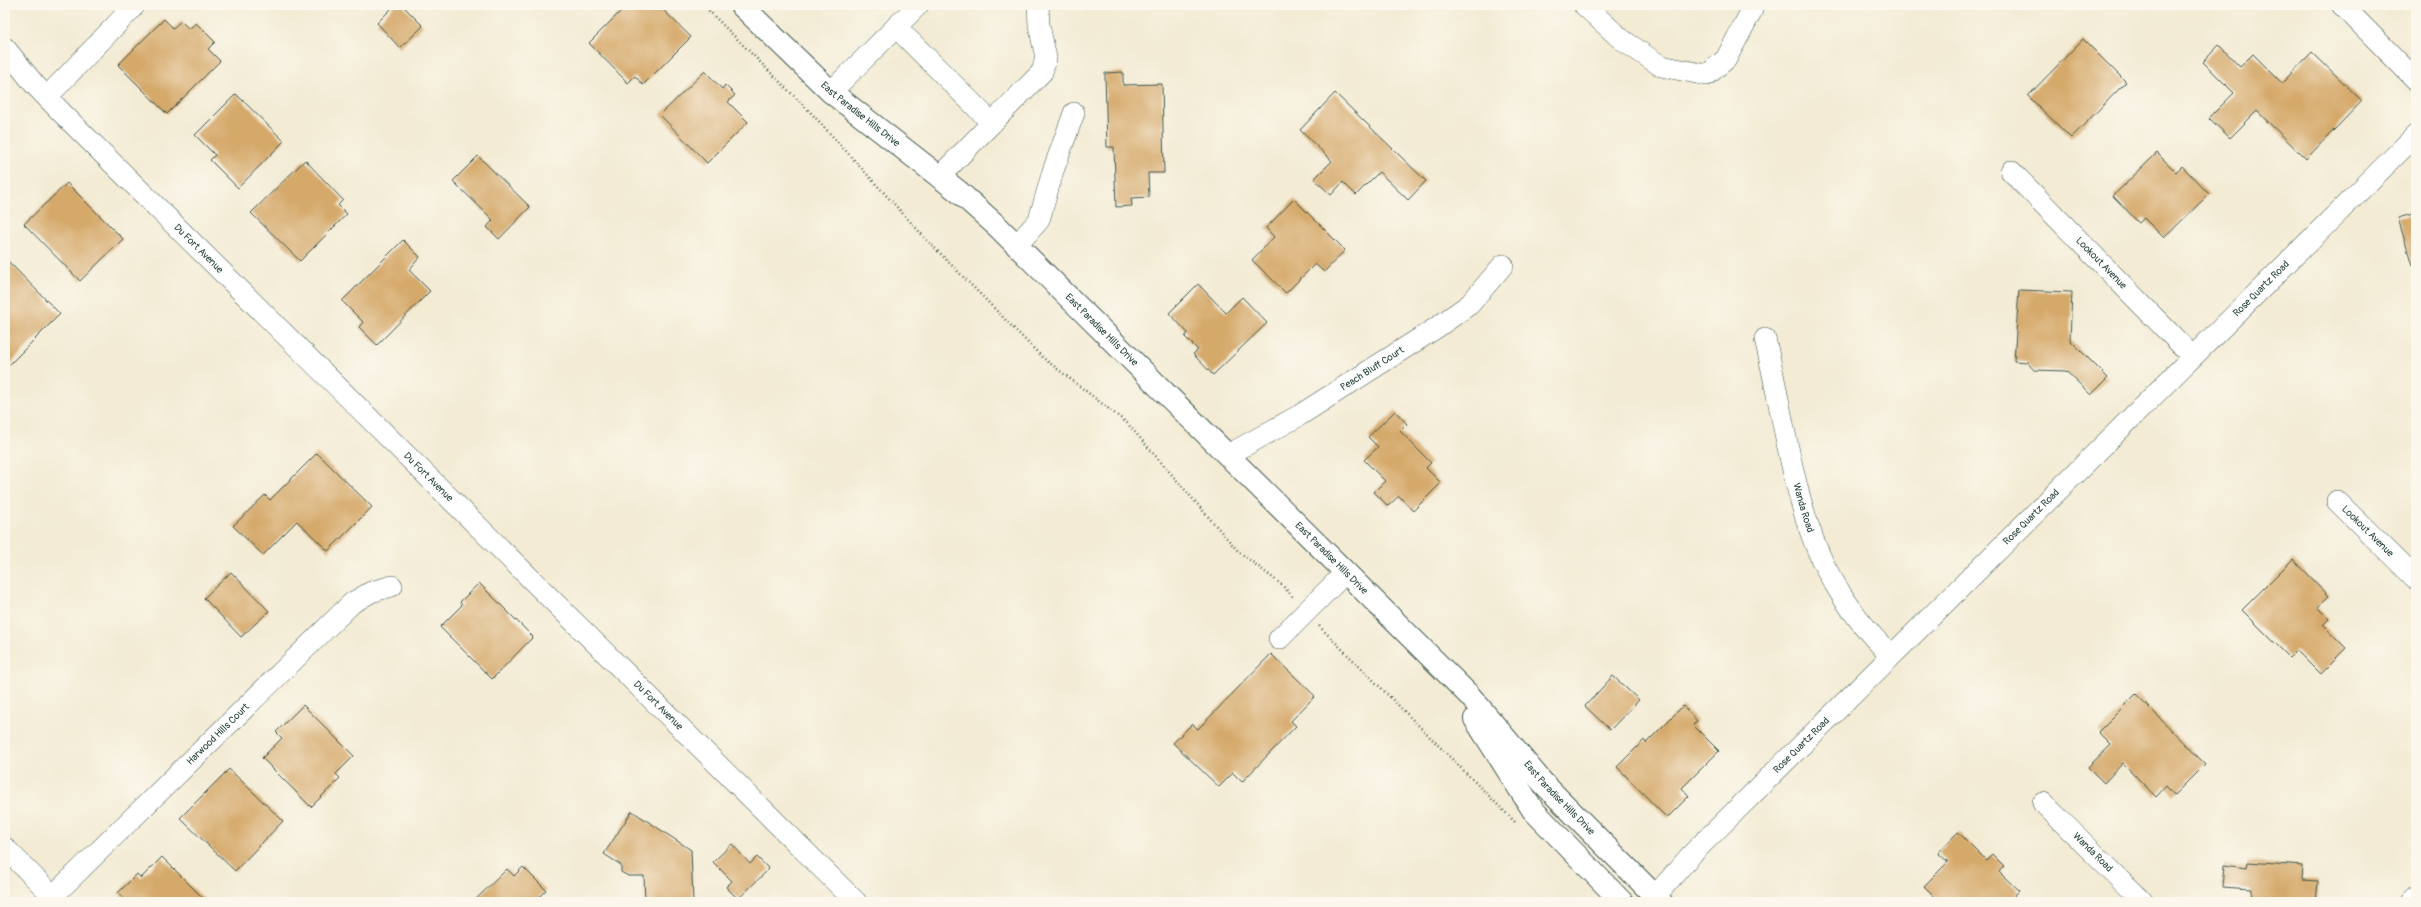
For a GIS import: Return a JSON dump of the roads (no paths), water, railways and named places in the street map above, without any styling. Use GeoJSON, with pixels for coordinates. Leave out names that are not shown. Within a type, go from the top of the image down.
{"type":"FeatureCollection","features":[{"type":"Feature","properties":{"kind":"main road","name":"East Paradise Hills Drive"},"geometry":{"type":"LineString","coordinates":[[741,5],[831,92],[939,176],[1017,245],[1470,696],[1543,783],[1655,900]]}},
{"type":"Feature","properties":{"kind":"main road","name":"East Paradise Hills Drive"},"geometry":{"type":"LineString","coordinates":[[1446,672],[1532,810],[1622,902]]}},
{"type":"Feature","properties":{"kind":"street"},"geometry":{"type":"LineString","coordinates":[[47,97],[135,5]]}},
{"type":"Feature","properties":{"kind":"street"},"geometry":{"type":"LineString","coordinates":[[831,92],[918,5]]}},
{"type":"Feature","properties":{"kind":"street"},"geometry":{"type":"LineString","coordinates":[[939,176],[992,123],[1045,66],[1046,58],[1039,25],[1038,5]]}},
{"type":"Feature","properties":{"kind":"street"},"geometry":{"type":"LineString","coordinates":[[1584,5],[1621,39],[1661,66],[1707,75],[1726,59],[1752,10],[1752,5]]}},
{"type":"Feature","properties":{"kind":"street"},"geometry":{"type":"LineString","coordinates":[[2342,5],[2416,80]]}},
{"type":"Feature","properties":{"kind":"street"},"geometry":{"type":"LineString","coordinates":[[896,27],[992,123]]}},
{"type":"Feature","properties":{"kind":"street","name":"Du Fort Avenue"},"geometry":{"type":"LineString","coordinates":[[5,48],[47,97],[856,902]]}},
{"type":"Feature","properties":{"kind":"street"},"geometry":{"type":"LineString","coordinates":[[1017,245],[1039,220],[1053,171],[1074,113]]}},
{"type":"Feature","properties":{"kind":"street","name":"Rose Quartz Road"},"geometry":{"type":"LineString","coordinates":[[1655,900],[1692,854],[2416,135]]}},
{"type":"Feature","properties":{"kind":"street","name":"Lookout Avenue"},"geometry":{"type":"LineString","coordinates":[[2011,171],[2192,356]]}},
{"type":"Feature","properties":{"kind":"street","name":"Peach Bluff Court"},"geometry":{"type":"LineString","coordinates":[[1228,455],[1300,415],[1436,328],[1470,304],[1502,265]]}},
{"type":"Feature","properties":{"kind":"street","name":"Wanda Road"},"geometry":{"type":"LineString","coordinates":[[1765,338],[1805,513],[1817,546],[1830,575],[1858,619],[1891,656]]}},
{"type":"Feature","properties":{"kind":"street","name":"Lookout Avenue"},"geometry":{"type":"LineString","coordinates":[[2337,501],[2416,579]]}},
{"type":"Feature","properties":{"kind":"street"},"geometry":{"type":"LineString","coordinates":[[1279,639],[1346,572]]}},
{"type":"Feature","properties":{"kind":"street","name":"Harwood Hills Court"},"geometry":{"type":"LineString","coordinates":[[56,899],[352,603],[371,592],[392,586]]}},
{"type":"Feature","properties":{"kind":"street","name":"Wanda Road"},"geometry":{"type":"LineString","coordinates":[[2043,802],[2143,902]]}},
{"type":"Feature","properties":{"kind":"street"},"geometry":{"type":"LineString","coordinates":[[5,848],[56,899]]}},
{"type":"Feature","properties":{"kind":"street"},"geometry":{"type":"LineString","coordinates":[[2411,902],[2416,897]]}}]}
